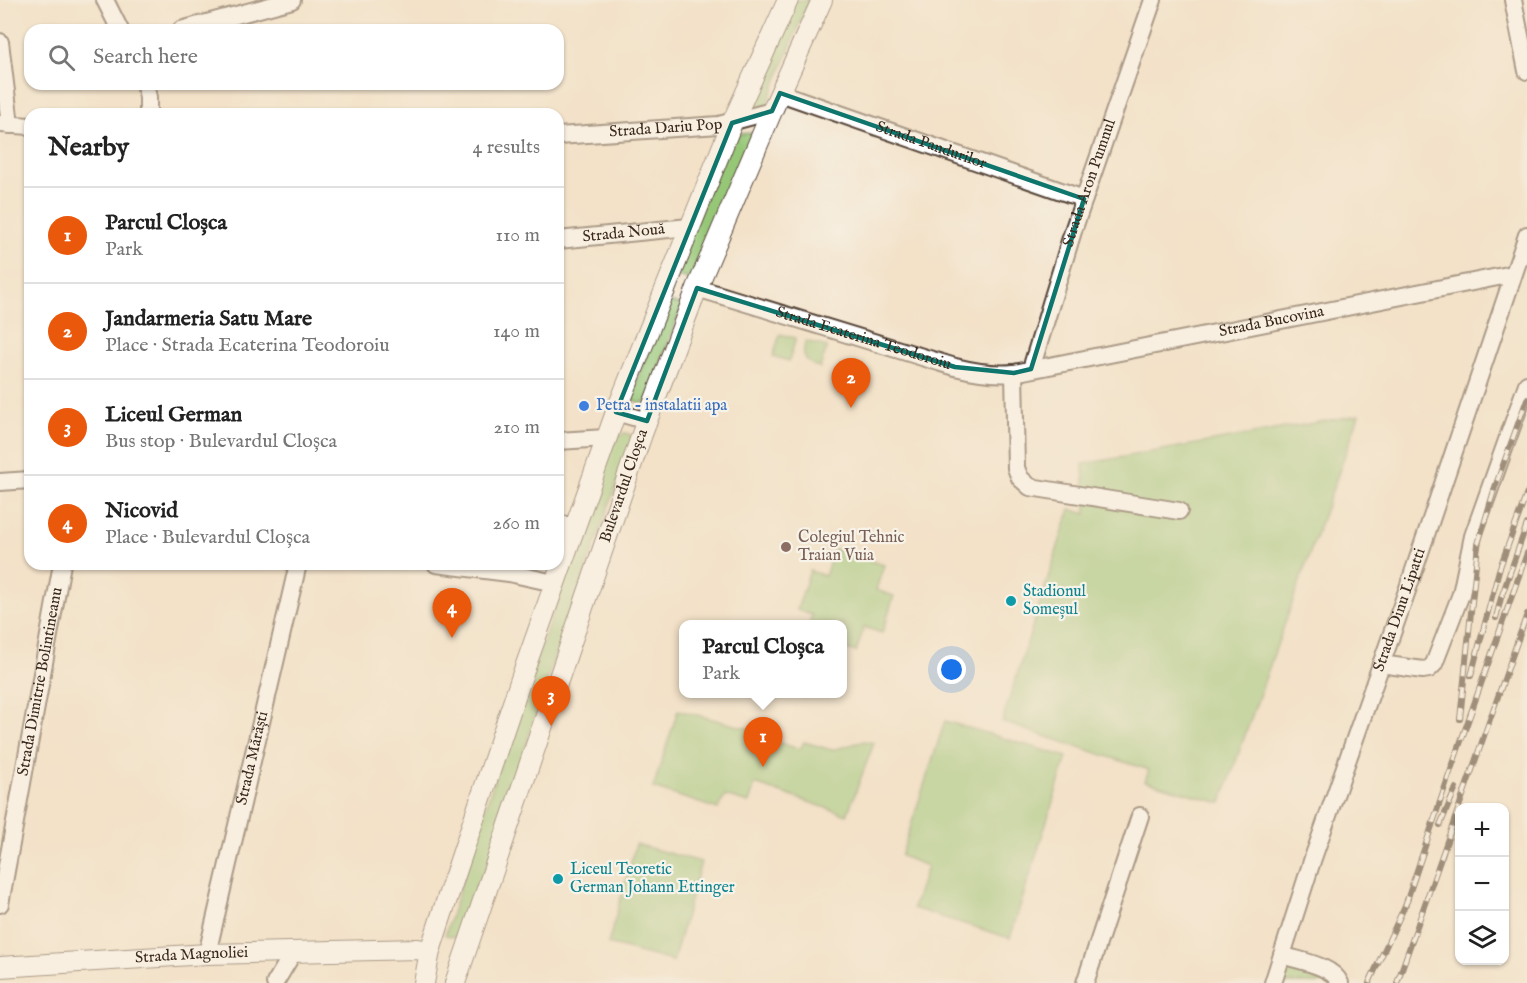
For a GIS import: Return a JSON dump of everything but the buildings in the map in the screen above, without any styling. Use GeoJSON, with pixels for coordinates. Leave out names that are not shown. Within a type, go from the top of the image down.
{"type":"FeatureCollection","features":[{"type":"Feature","properties":{"kind":"main road","name":"Bulevardul Cloșca"},"geometry":{"type":"LineString","coordinates":[[566,525],[606,438],[732,123],[788,0]]}},
{"type":"Feature","properties":{"kind":"main road","name":"Bulevardul Cloșca"},"geometry":{"type":"LineString","coordinates":[[455,983],[647,422],[697,288],[822,0]]}},
{"type":"Feature","properties":{"kind":"main road","name":"Bulevardul Cloșca"},"geometry":{"type":"LineString","coordinates":[[422,983],[430,951],[557,570]]}},
{"type":"Feature","properties":{"kind":"main road","name":"Strada Magnoliei"},"geometry":{"type":"LineString","coordinates":[[0,967],[207,954],[418,949],[430,951]]}},
{"type":"Feature","properties":{"kind":"main road","name":"Strada Magnoliei"},"geometry":{"type":"LineString","coordinates":[[384,950],[412,963],[422,983]]}},
{"type":"Feature","properties":{"kind":"main road"},"geometry":{"type":"LineString","coordinates":[[430,951],[444,983]]}},
{"type":"Feature","properties":{"kind":"street"},"geometry":{"type":"LineString","coordinates":[[105,0],[117,24]]}},
{"type":"Feature","properties":{"kind":"street"},"geometry":{"type":"LineString","coordinates":[[203,24],[292,0]]}},
{"type":"Feature","properties":{"kind":"street","name":"Strada Aron Pumnul"},"geometry":{"type":"LineString","coordinates":[[1031,369],[1084,199],[1153,0]]}},
{"type":"Feature","properties":{"kind":"street"},"geometry":{"type":"LineString","coordinates":[[1513,0],[1527,71]]}},
{"type":"Feature","properties":{"kind":"street"},"geometry":{"type":"LineString","coordinates":[[0,42],[5,124],[24,126]]}},
{"type":"Feature","properties":{"kind":"street"},"geometry":{"type":"LineString","coordinates":[[146,90],[148,108]]}},
{"type":"Feature","properties":{"kind":"street","name":"Strada Pandurilor"},"geometry":{"type":"LineString","coordinates":[[780,93],[1084,199]]}},
{"type":"Feature","properties":{"kind":"street","name":"Strada Dariu Pop"},"geometry":{"type":"LineString","coordinates":[[564,136],[732,123],[772,111]]}},
{"type":"Feature","properties":{"kind":"street","name":"Strada Nouă"},"geometry":{"type":"LineString","coordinates":[[564,239],[689,227]]}},
{"type":"Feature","properties":{"kind":"street","name":"Strada Dinu Lipatti"},"geometry":{"type":"LineString","coordinates":[[1273,983],[1313,858],[1527,235]]}},
{"type":"Feature","properties":{"kind":"street","name":"Strada Bucovina"},"geometry":{"type":"LineString","coordinates":[[1031,369],[1513,274]]}},
{"type":"Feature","properties":{"kind":"street","name":"Strada Ecaterina Teodoroiu"},"geometry":{"type":"LineString","coordinates":[[697,288],[955,367],[987,374],[1014,373],[1031,369]]}},
{"type":"Feature","properties":{"kind":"street"},"geometry":{"type":"LineString","coordinates":[[1014,373],[1016,468],[1020,478],[1030,487],[1179,512]]}},
{"type":"Feature","properties":{"kind":"street"},"geometry":{"type":"LineString","coordinates":[[1381,664],[1423,670],[1429,669],[1434,664],[1461,594],[1473,536],[1527,384]]}},
{"type":"Feature","properties":{"kind":"street"},"geometry":{"type":"LineString","coordinates":[[616,412],[647,422]]}},
{"type":"Feature","properties":{"kind":"street"},"geometry":{"type":"LineString","coordinates":[[564,441],[606,438]]}},
{"type":"Feature","properties":{"kind":"street"},"geometry":{"type":"LineString","coordinates":[[0,482],[24,480]]}},
{"type":"Feature","properties":{"kind":"street","name":"Strada Dimitrie Bolintineanu"},"geometry":{"type":"LineString","coordinates":[[0,904],[61,570]]}},
{"type":"Feature","properties":{"kind":"street","name":"Strada Mărăști"},"geometry":{"type":"LineString","coordinates":[[207,954],[297,570]]}},
{"type":"Feature","properties":{"kind":"street"},"geometry":{"type":"LineString","coordinates":[[485,570],[554,583]]}},
{"type":"Feature","properties":{"kind":"street"},"geometry":{"type":"LineString","coordinates":[[1085,983],[1140,816]]}},
{"type":"Feature","properties":{"kind":"street"},"geometry":{"type":"LineString","coordinates":[[275,983],[294,951]]}},
{"type":"Feature","properties":{"kind":"street"},"geometry":{"type":"LineString","coordinates":[[1282,955],[1328,970],[1336,976],[1340,983]]}},
{"type":"Feature","properties":{"kind":"highlighted area"},"geometry":{"type":"Polygon","coordinates":[[[780,93],[1084,199],[1031,369],[1014,373],[955,367],[697,288],[647,421],[616,412],[732,123],[772,111],[780,93]]]}},
{"type":"Feature","properties":{"kind":"green space"},"geometry":{"type":"Polygon","coordinates":[[[789,0],[809,0],[767,105],[741,110],[789,0]]]}},
{"type":"Feature","properties":{"kind":"green space"},"geometry":{"type":"Polygon","coordinates":[[[760,133],[693,280],[673,275],[730,134],[760,133]]]}},
{"type":"Feature","properties":{"kind":"green space"},"geometry":{"type":"Polygon","coordinates":[[[664,301],[682,305],[647,401],[641,404],[631,399],[664,301]]]}},
{"type":"Feature","properties":{"kind":"green space"},"geometry":{"type":"Polygon","coordinates":[[[780,334],[796,338],[789,361],[773,356],[780,334]]]}},
{"type":"Feature","properties":{"kind":"green space"},"geometry":{"type":"Polygon","coordinates":[[[806,341],[827,347],[820,368],[805,358],[806,341]]]}},
{"type":"Feature","properties":{"kind":"green space"},"geometry":{"type":"Polygon","coordinates":[[[1359,415],[1221,803],[1145,781],[1149,770],[1002,722],[1070,509],[1086,514],[1083,464],[1359,415]]]}},
{"type":"Feature","properties":{"kind":"green space"},"geometry":{"type":"Polygon","coordinates":[[[624,433],[629,434],[633,439],[552,664],[471,917],[464,932],[455,937],[445,935],[496,775],[614,439],[624,433]]]}},
{"type":"Feature","properties":{"kind":"green space"},"geometry":{"type":"Polygon","coordinates":[[[834,549],[884,565],[876,590],[894,596],[882,633],[864,627],[856,652],[847,649],[847,620],[810,620],[812,615],[797,610],[810,571],[825,576],[834,549]]]}},
{"type":"Feature","properties":{"kind":"green space"},"geometry":{"type":"Polygon","coordinates":[[[678,710],[762,732],[760,741],[773,744],[777,742],[800,749],[804,742],[832,750],[864,741],[874,743],[847,815],[755,784],[749,803],[725,796],[718,809],[653,788],[678,710]]]}},
{"type":"Feature","properties":{"kind":"green space"},"geometry":{"type":"Polygon","coordinates":[[[945,721],[1067,757],[1010,938],[913,908],[927,866],[901,856],[945,721]]]}},
{"type":"Feature","properties":{"kind":"green space"},"geometry":{"type":"Polygon","coordinates":[[[636,844],[701,862],[673,961],[608,944],[636,844]]]}},
{"type":"Feature","properties":{"kind":"green space"},"geometry":{"type":"Polygon","coordinates":[[[1286,964],[1326,974],[1329,979],[1323,983],[1280,983],[1286,964]]]}},
{"type":"Feature","properties":{"kind":"railway"},"geometry":{"type":"LineString","coordinates":[[1460,719],[1478,544],[1495,487],[1527,399]]}},
{"type":"Feature","properties":{"kind":"railway"},"geometry":{"type":"LineString","coordinates":[[1471,676],[1499,570],[1527,493]]}},
{"type":"Feature","properties":{"kind":"railway"},"geometry":{"type":"LineString","coordinates":[[1496,618],[1527,524]]}},
{"type":"Feature","properties":{"kind":"railway"},"geometry":{"type":"LineString","coordinates":[[1405,906],[1527,553]]}},
{"type":"Feature","properties":{"kind":"railway"},"geometry":{"type":"LineString","coordinates":[[1397,983],[1527,614]]}},
{"type":"Feature","properties":{"kind":"railway"},"geometry":{"type":"LineString","coordinates":[[1440,825],[1456,788]]}},
{"type":"Feature","properties":{"kind":"railway"},"geometry":{"type":"LineString","coordinates":[[1369,983],[1408,899]]}},
{"type":"Feature","properties":{"kind":"place","name":"Petra - instalatii apa"},"geometry":{"type":"Point","coordinates":[584,406]}},
{"type":"Feature","properties":{"kind":"place","name":"Jandarmeria Satu Mare"},"geometry":{"type":"Point","coordinates":[851,408]}},
{"type":"Feature","properties":{"kind":"place","name":"Colegiul Tehnic Traian Vuia"},"geometry":{"type":"Point","coordinates":[786,547]}},
{"type":"Feature","properties":{"kind":"place","name":"Stadionul Someșul"},"geometry":{"type":"Point","coordinates":[1011,601]}},
{"type":"Feature","properties":{"kind":"place","name":"Nicovid"},"geometry":{"type":"Point","coordinates":[452,638]}},
{"type":"Feature","properties":{"kind":"place","name":"Liceul German"},"geometry":{"type":"Point","coordinates":[551,726]}},
{"type":"Feature","properties":{"kind":"place","name":"Parcul Cloșca"},"geometry":{"type":"Point","coordinates":[763,767]}},
{"type":"Feature","properties":{"kind":"place","name":"Liceul Teoretic German Johann Ettinger"},"geometry":{"type":"Point","coordinates":[558,879]}}]}
